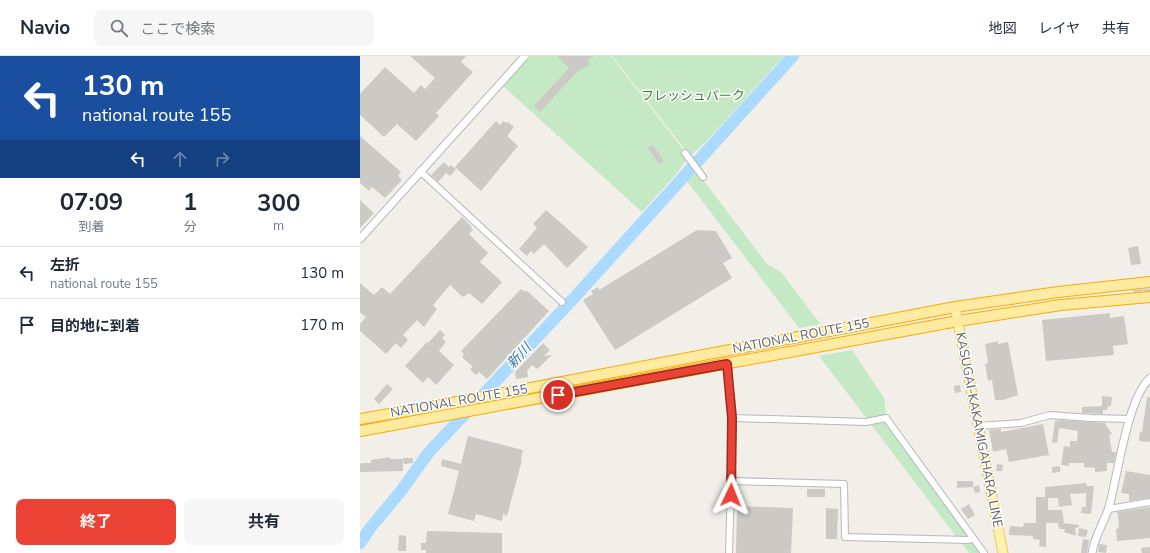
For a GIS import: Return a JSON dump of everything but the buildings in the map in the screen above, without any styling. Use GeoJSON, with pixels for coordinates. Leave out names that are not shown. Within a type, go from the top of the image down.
{"type":"FeatureCollection","features":[{"type":"Feature","properties":{"kind":"highway","name":"NATIONAL ROUTE 155"},"geometry":{"type":"LineString","coordinates":[[360,419],[506,393],[955,306],[1058,292],[1150,282]]}},
{"type":"Feature","properties":{"kind":"highway","name":"NATIONAL ROUTE 155"},"geometry":{"type":"LineString","coordinates":[[360,431],[958,320],[1061,305],[1150,297]]}},
{"type":"Feature","properties":{"kind":"main road","name":"KASUGAI-KAKAMIGAHARA LINE"},"geometry":{"type":"LineString","coordinates":[[955,306],[1003,553]]}},
{"type":"Feature","properties":{"kind":"street"},"geometry":{"type":"LineString","coordinates":[[360,238],[525,56]]}},
{"type":"Feature","properties":{"kind":"street"},"geometry":{"type":"LineString","coordinates":[[685,153],[703,177]]}},
{"type":"Feature","properties":{"kind":"street"},"geometry":{"type":"LineString","coordinates":[[420,172],[562,302]]}},
{"type":"Feature","properties":{"kind":"street"},"geometry":{"type":"LineString","coordinates":[[727,364],[732,418],[729,553]]}},
{"type":"Feature","properties":{"kind":"street"},"geometry":{"type":"LineString","coordinates":[[1092,553],[1109,509],[1130,419],[1143,384],[1150,378]]}},
{"type":"Feature","properties":{"kind":"street"},"geometry":{"type":"LineString","coordinates":[[978,426],[1021,422],[1050,415],[1130,419]]}},
{"type":"Feature","properties":{"kind":"street"},"geometry":{"type":"LineString","coordinates":[[732,418],[866,422],[878,421],[886,418],[984,553]]}},
{"type":"Feature","properties":{"kind":"street"},"geometry":{"type":"LineString","coordinates":[[731,481],[844,484],[845,537],[969,540]]}},
{"type":"Feature","properties":{"kind":"street"},"geometry":{"type":"LineString","coordinates":[[1109,509],[1150,502]]}},
{"type":"Feature","properties":{"kind":"green space"},"geometry":{"type":"Polygon","coordinates":[[[531,56],[611,56],[681,147],[687,159],[677,173],[642,212],[503,86],[531,56]]]}},
{"type":"Feature","properties":{"kind":"green space","name":"フレッシュパーク"},"geometry":{"type":"Polygon","coordinates":[[[612,56],[784,56],[706,142],[690,156],[612,56]]]}},
{"type":"Feature","properties":{"kind":"green space"},"geometry":{"type":"Polygon","coordinates":[[[697,172],[767,264],[782,273],[820,324],[799,328],[687,181],[697,172]]]}},
{"type":"Feature","properties":{"kind":"green space"},"geometry":{"type":"Polygon","coordinates":[[[852,350],[884,398],[887,421],[982,553],[969,553],[819,356],[852,350]]]}},
{"type":"Feature","properties":{"kind":"waterway","name":"新川"},"geometry":{"type":"LineString","coordinates":[[360,543],[371,527],[401,491],[429,452],[574,298],[793,56]]}},
{"type":"Feature","properties":{"kind":"route"},"geometry":{"type":"LineString","coordinates":[[558,395],[727,364],[732,418],[731,495]]}}]}
